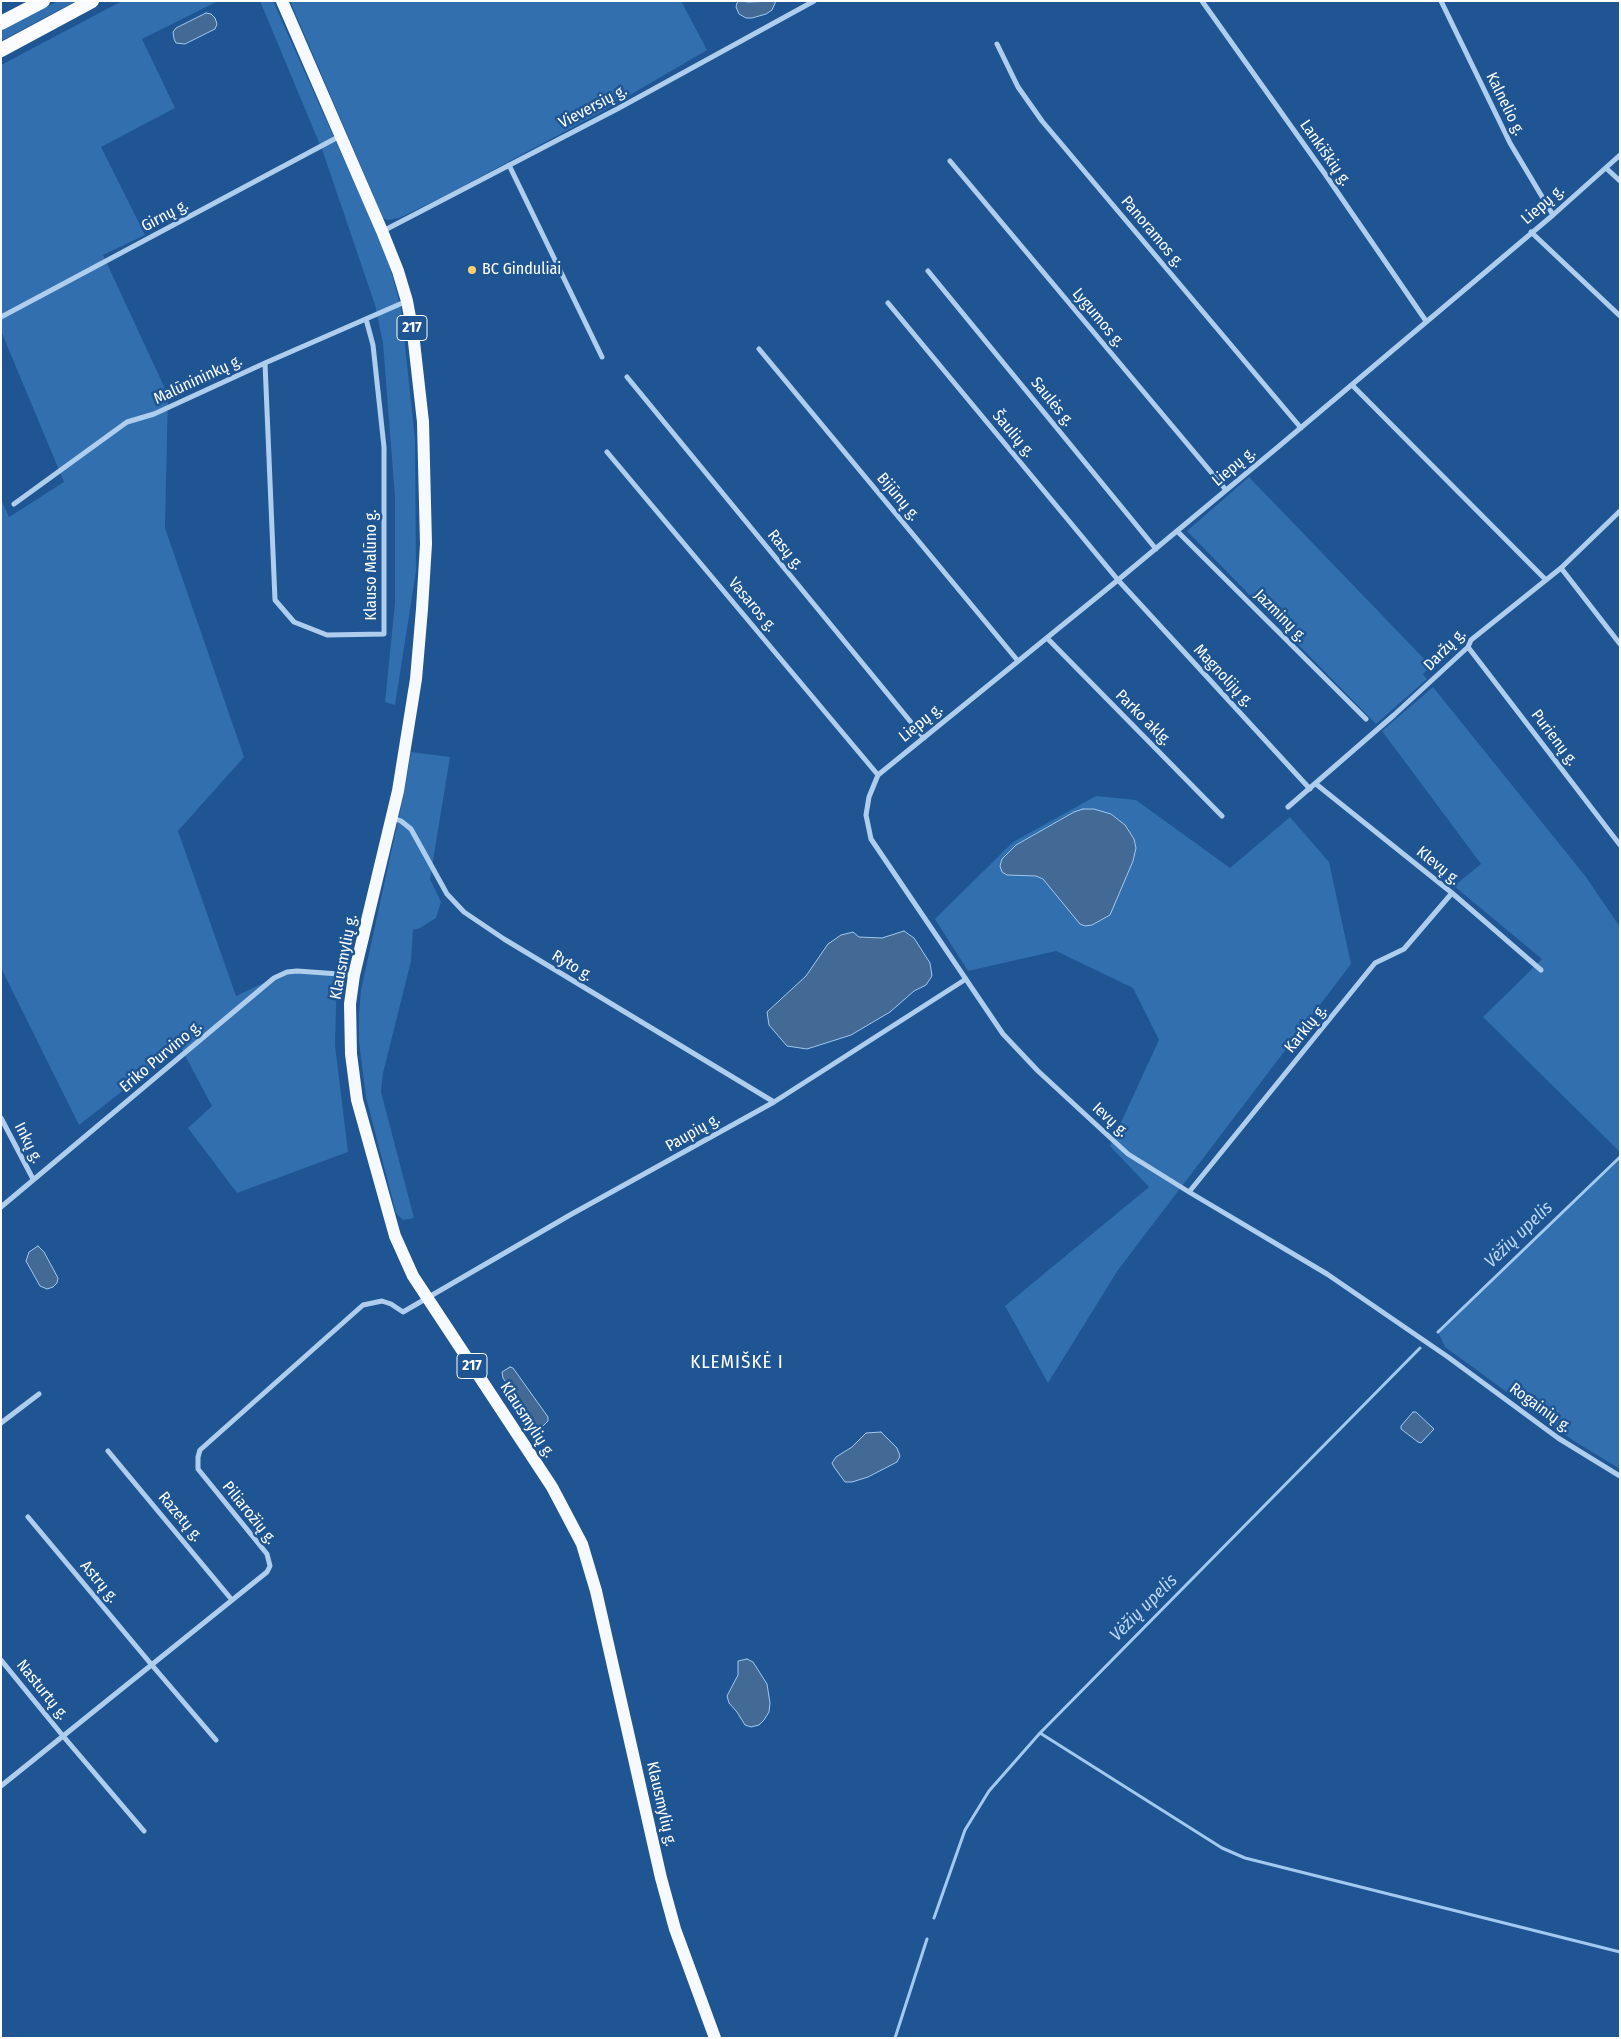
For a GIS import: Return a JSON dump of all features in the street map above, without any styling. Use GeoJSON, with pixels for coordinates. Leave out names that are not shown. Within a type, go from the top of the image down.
{"type":"FeatureCollection","features":[{"type":"Feature","properties":{"kind":"highway"},"geometry":{"type":"LineString","coordinates":[[1,23],[42,1]]}},
{"type":"Feature","properties":{"kind":"highway"},"geometry":{"type":"LineString","coordinates":[[1,50],[92,1]]}},
{"type":"Feature","properties":{"kind":"main road","name":"217"},"geometry":{"type":"LineString","coordinates":[[282,1],[382,231],[398,271],[407,301]]}},
{"type":"Feature","properties":{"kind":"main road","name":"Klausmylių g."},"geometry":{"type":"LineString","coordinates":[[407,301],[418,365],[426,480],[426,544],[416,679],[399,783],[354,975],[350,1004],[349,1033],[357,1100],[395,1236],[413,1276],[552,1487],[582,1544],[596,1591],[662,1878],[676,1928],[715,2038]]}},
{"type":"Feature","properties":{"kind":"street","name":"Vieversių g."},"geometry":{"type":"LineString","coordinates":[[382,231],[619,108],[814,1]]}},
{"type":"Feature","properties":{"kind":"street","name":"Lankiškių g."},"geometry":{"type":"LineString","coordinates":[[1202,1],[1320,166],[1426,321]]}},
{"type":"Feature","properties":{"kind":"street","name":"Kalnelio g."},"geometry":{"type":"LineString","coordinates":[[1440,1],[1510,143],[1553,215]]}},
{"type":"Feature","properties":{"kind":"street","name":"Panoramos g."},"geometry":{"type":"LineString","coordinates":[[997,44],[1018,87],[1042,121],[1301,428]]}},
{"type":"Feature","properties":{"kind":"street","name":"Girnų g."},"geometry":{"type":"LineString","coordinates":[[1,317],[341,136]]}},
{"type":"Feature","properties":{"kind":"street","name":"Liepų g."},"geometry":{"type":"LineString","coordinates":[[869,797],[878,775],[1156,549],[1553,215],[1620,156]]}},
{"type":"Feature","properties":{"kind":"street","name":"Lygumos g."},"geometry":{"type":"LineString","coordinates":[[950,161],[1226,490]]}},
{"type":"Feature","properties":{"kind":"street"},"geometry":{"type":"LineString","coordinates":[[509,165],[602,357]]}},
{"type":"Feature","properties":{"kind":"street"},"geometry":{"type":"LineString","coordinates":[[1606,168],[1620,180]]}},
{"type":"Feature","properties":{"kind":"street"},"geometry":{"type":"LineString","coordinates":[[1531,232],[1620,316]]}},
{"type":"Feature","properties":{"kind":"street","name":"Saulės g."},"geometry":{"type":"LineString","coordinates":[[928,271],[1156,549]]}},
{"type":"Feature","properties":{"kind":"street","name":"Malūnininkų g."},"geometry":{"type":"LineString","coordinates":[[14,504],[127,422],[154,414],[407,301]]}},
{"type":"Feature","properties":{"kind":"street","name":"Šaulių g."},"geometry":{"type":"LineString","coordinates":[[888,304],[1118,580]]}},
{"type":"Feature","properties":{"kind":"street","name":"Klauso Malūno g."},"geometry":{"type":"LineString","coordinates":[[265,363],[275,600],[294,622],[327,635],[384,634],[384,447],[373,345],[366,319]]}},
{"type":"Feature","properties":{"kind":"street","name":"Bijūnų g."},"geometry":{"type":"LineString","coordinates":[[759,349],[1018,661]]}},
{"type":"Feature","properties":{"kind":"street","name":"Rasų g."},"geometry":{"type":"LineString","coordinates":[[627,378],[924,738]]}},
{"type":"Feature","properties":{"kind":"street"},"geometry":{"type":"LineString","coordinates":[[1352,384],[1546,580]]}},
{"type":"Feature","properties":{"kind":"street","name":"Vasaros g."},"geometry":{"type":"LineString","coordinates":[[607,452],[878,775]]}},
{"type":"Feature","properties":{"kind":"street","name":"Daržų g."},"geometry":{"type":"LineString","coordinates":[[1288,807],[1468,647],[1471,640],[1561,568],[1620,511]]}},
{"type":"Feature","properties":{"kind":"street","name":"Jazminų g."},"geometry":{"type":"LineString","coordinates":[[1177,531],[1366,719]]}},
{"type":"Feature","properties":{"kind":"street"},"geometry":{"type":"LineString","coordinates":[[1561,568],[1620,644]]}},
{"type":"Feature","properties":{"kind":"street","name":"Magnolijų g."},"geometry":{"type":"LineString","coordinates":[[1118,580],[1310,789]]}},
{"type":"Feature","properties":{"kind":"street","name":"Parko aklg."},"geometry":{"type":"LineString","coordinates":[[1047,638],[1222,816]]}},
{"type":"Feature","properties":{"kind":"street","name":"Purienų g."},"geometry":{"type":"LineString","coordinates":[[1468,647],[1620,845]]}},
{"type":"Feature","properties":{"kind":"street","name":"Klevų g."},"geometry":{"type":"LineString","coordinates":[[1316,784],[1452,892],[1541,970]]}},
{"type":"Feature","properties":{"kind":"street","name":"Ievų g."},"geometry":{"type":"LineString","coordinates":[[869,797],[866,815],[871,839],[1003,1034],[1038,1071],[1128,1154],[1188,1192],[1328,1274],[1448,1356]]}},
{"type":"Feature","properties":{"kind":"street","name":"Ryto g."},"geometry":{"type":"LineString","coordinates":[[392,817],[401,821],[410,829],[447,894],[464,912],[570,979],[774,1102]]}},
{"type":"Feature","properties":{"kind":"street","name":"Karklų g."},"geometry":{"type":"LineString","coordinates":[[1188,1192],[1375,963],[1404,949],[1452,892]]}},
{"type":"Feature","properties":{"kind":"street","name":"Eriko Purvino g."},"geometry":{"type":"LineString","coordinates":[[1,1207],[32,1179],[274,978],[287,972],[297,971],[354,975]]}},
{"type":"Feature","properties":{"kind":"street","name":"Paupių g."},"geometry":{"type":"LineString","coordinates":[[426,1298],[570,1215],[774,1102],[966,979]]}},
{"type":"Feature","properties":{"kind":"street","name":"Inkų g."},"geometry":{"type":"LineString","coordinates":[[1,1118],[32,1179]]}},
{"type":"Feature","properties":{"kind":"street","name":"Piliarožių g."},"geometry":{"type":"LineString","coordinates":[[1,1786],[267,1572],[270,1560],[267,1554],[198,1469],[200,1450],[363,1305],[382,1302],[391,1304],[403,1312],[426,1298]]}},
{"type":"Feature","properties":{"kind":"street","name":"Rogainių g."},"geometry":{"type":"LineString","coordinates":[[1448,1356],[1558,1438],[1620,1476]]}},
{"type":"Feature","properties":{"kind":"street"},"geometry":{"type":"LineString","coordinates":[[1,1423],[39,1394]]}},
{"type":"Feature","properties":{"kind":"street","name":"Razetų g."},"geometry":{"type":"LineString","coordinates":[[108,1451],[232,1600]]}},
{"type":"Feature","properties":{"kind":"street","name":"Astrų g."},"geometry":{"type":"LineString","coordinates":[[28,1517],[216,1740]]}},
{"type":"Feature","properties":{"kind":"street","name":"Nasturtų g."},"geometry":{"type":"LineString","coordinates":[[1,1660],[144,1831]]}},
{"type":"Feature","properties":{"kind":"shaded area"},"geometry":{"type":"Polygon","coordinates":[[[58,1],[76,1],[1,41],[1,31],[58,1]]]}},
{"type":"Feature","properties":{"kind":"shaded area"},"geometry":{"type":"Polygon","coordinates":[[[122,1],[218,1],[142,39],[175,108],[101,147],[145,235],[103,255],[168,395],[165,528],[244,757],[178,831],[236,996],[287,972],[337,973],[335,1045],[348,1152],[237,1193],[188,1128],[212,1106],[180,1046],[79,1125],[1,968],[1,499],[9,517],[64,482],[1,331],[1,65],[122,1]]]}},
{"type":"Feature","properties":{"kind":"shaded area"},"geometry":{"type":"Polygon","coordinates":[[[260,1],[273,1],[387,256],[401,308],[415,439],[416,571],[395,705],[385,702],[395,603],[395,497],[383,343],[375,305],[323,152],[260,1]]]}},
{"type":"Feature","properties":{"kind":"shaded area"},"geometry":{"type":"Polygon","coordinates":[[[290,1],[681,1],[707,50],[601,112],[443,197],[399,218],[387,220],[383,218],[290,1]]]}},
{"type":"Feature","properties":{"kind":"shaded area"},"geometry":{"type":"Polygon","coordinates":[[[739,1],[776,1],[772,10],[766,14],[746,18],[739,14],[736,7],[739,1]]]}},
{"type":"Feature","properties":{"kind":"shaded area"},"geometry":{"type":"Polygon","coordinates":[[[206,13],[211,14],[215,18],[217,24],[215,29],[185,44],[176,43],[173,32],[176,28],[206,13]]]}},
{"type":"Feature","properties":{"kind":"shaded area"},"geometry":{"type":"Polygon","coordinates":[[[1249,477],[1431,666],[1423,674],[1427,679],[1376,724],[1187,531],[1249,477]]]}},
{"type":"Feature","properties":{"kind":"shaded area"},"geometry":{"type":"Polygon","coordinates":[[[1433,687],[1586,877],[1620,927],[1620,1152],[1483,1017],[1542,959],[1454,886],[1481,864],[1382,731],[1433,687]]]}},
{"type":"Feature","properties":{"kind":"shaded area"},"geometry":{"type":"Polygon","coordinates":[[[411,752],[450,757],[430,879],[441,902],[436,918],[413,930],[411,961],[383,1073],[381,1092],[414,1218],[403,1220],[396,1213],[366,1097],[359,1042],[359,1015],[361,990],[403,798],[411,752]]]}},
{"type":"Feature","properties":{"kind":"shaded area"},"geometry":{"type":"Polygon","coordinates":[[[1096,796],[1136,800],[1230,868],[1290,817],[1329,862],[1351,964],[1118,1270],[1048,1383],[1005,1306],[1149,1187],[1110,1146],[1159,1040],[1133,988],[1056,951],[968,971],[935,919],[1013,842],[1096,796]],[[1074,812],[1016,845],[1002,859],[1002,872],[1007,875],[1036,876],[1043,879],[1085,926],[1104,919],[1134,839],[1125,825],[1111,814],[1074,812]]]}},
{"type":"Feature","properties":{"kind":"shaded area"},"geometry":{"type":"Polygon","coordinates":[[[1083,809],[1094,809],[1111,814],[1125,825],[1134,839],[1136,848],[1133,861],[1110,915],[1092,925],[1085,926],[1080,924],[1043,879],[1036,876],[1007,875],[1002,872],[1000,866],[1002,859],[1016,845],[1074,812],[1083,809]]]}},
{"type":"Feature","properties":{"kind":"shaded area"},"geometry":{"type":"Polygon","coordinates":[[[904,931],[914,938],[930,963],[932,976],[926,985],[914,991],[890,1012],[851,1035],[807,1049],[787,1046],[769,1025],[767,1012],[806,976],[828,944],[841,935],[853,932],[859,937],[882,938],[904,931]]]}},
{"type":"Feature","properties":{"kind":"shaded area"},"geometry":{"type":"Polygon","coordinates":[[[1620,1157],[1620,1469],[1574,1441],[1445,1347],[1438,1332],[1620,1157]]]}},
{"type":"Feature","properties":{"kind":"shaded area"},"geometry":{"type":"Polygon","coordinates":[[[38,1246],[44,1252],[58,1278],[57,1283],[53,1287],[47,1289],[40,1286],[26,1261],[29,1252],[38,1246]]]}},
{"type":"Feature","properties":{"kind":"shaded area"},"geometry":{"type":"Polygon","coordinates":[[[510,1367],[513,1368],[548,1417],[548,1421],[541,1428],[537,1428],[503,1378],[502,1372],[510,1367]]]}},
{"type":"Feature","properties":{"kind":"shaded area"},"geometry":{"type":"Polygon","coordinates":[[[1413,1412],[1416,1412],[1434,1429],[1421,1443],[1401,1429],[1401,1426],[1413,1412]]]}},
{"type":"Feature","properties":{"kind":"shaded area"},"geometry":{"type":"Polygon","coordinates":[[[881,1432],[897,1448],[900,1456],[897,1462],[868,1477],[845,1482],[832,1463],[836,1457],[852,1447],[866,1433],[881,1432]]]}},
{"type":"Feature","properties":{"kind":"shaded area"},"geometry":{"type":"Polygon","coordinates":[[[747,1659],[753,1662],[767,1684],[770,1703],[769,1712],[764,1720],[759,1725],[751,1727],[745,1725],[729,1703],[727,1696],[738,1675],[738,1661],[747,1659]]]}},
{"type":"Feature","properties":{"kind":"waterway","name":"Vėžių upelis"},"geometry":{"type":"LineString","coordinates":[[1438,1332],[1620,1157]]}},
{"type":"Feature","properties":{"kind":"waterway","name":"Vėžių upelis"},"geometry":{"type":"LineString","coordinates":[[934,1918],[965,1830],[989,1791],[1040,1733],[1420,1348]]}},
{"type":"Feature","properties":{"kind":"waterway"},"geometry":{"type":"LineString","coordinates":[[1040,1733],[1222,1848],[1245,1858],[1620,1952]]}},
{"type":"Feature","properties":{"kind":"waterway","name":"Vėžių upelis"},"geometry":{"type":"LineString","coordinates":[[895,2038],[927,1939]]}},
{"type":"Feature","properties":{"kind":"place","name":"BC Ginduliai"},"geometry":{"type":"Point","coordinates":[472,270]}},
{"type":"Feature","properties":{"kind":"district","name":"KLEMIŠKĖ I"},"geometry":{"type":"Point","coordinates":[737,1363]}}]}
